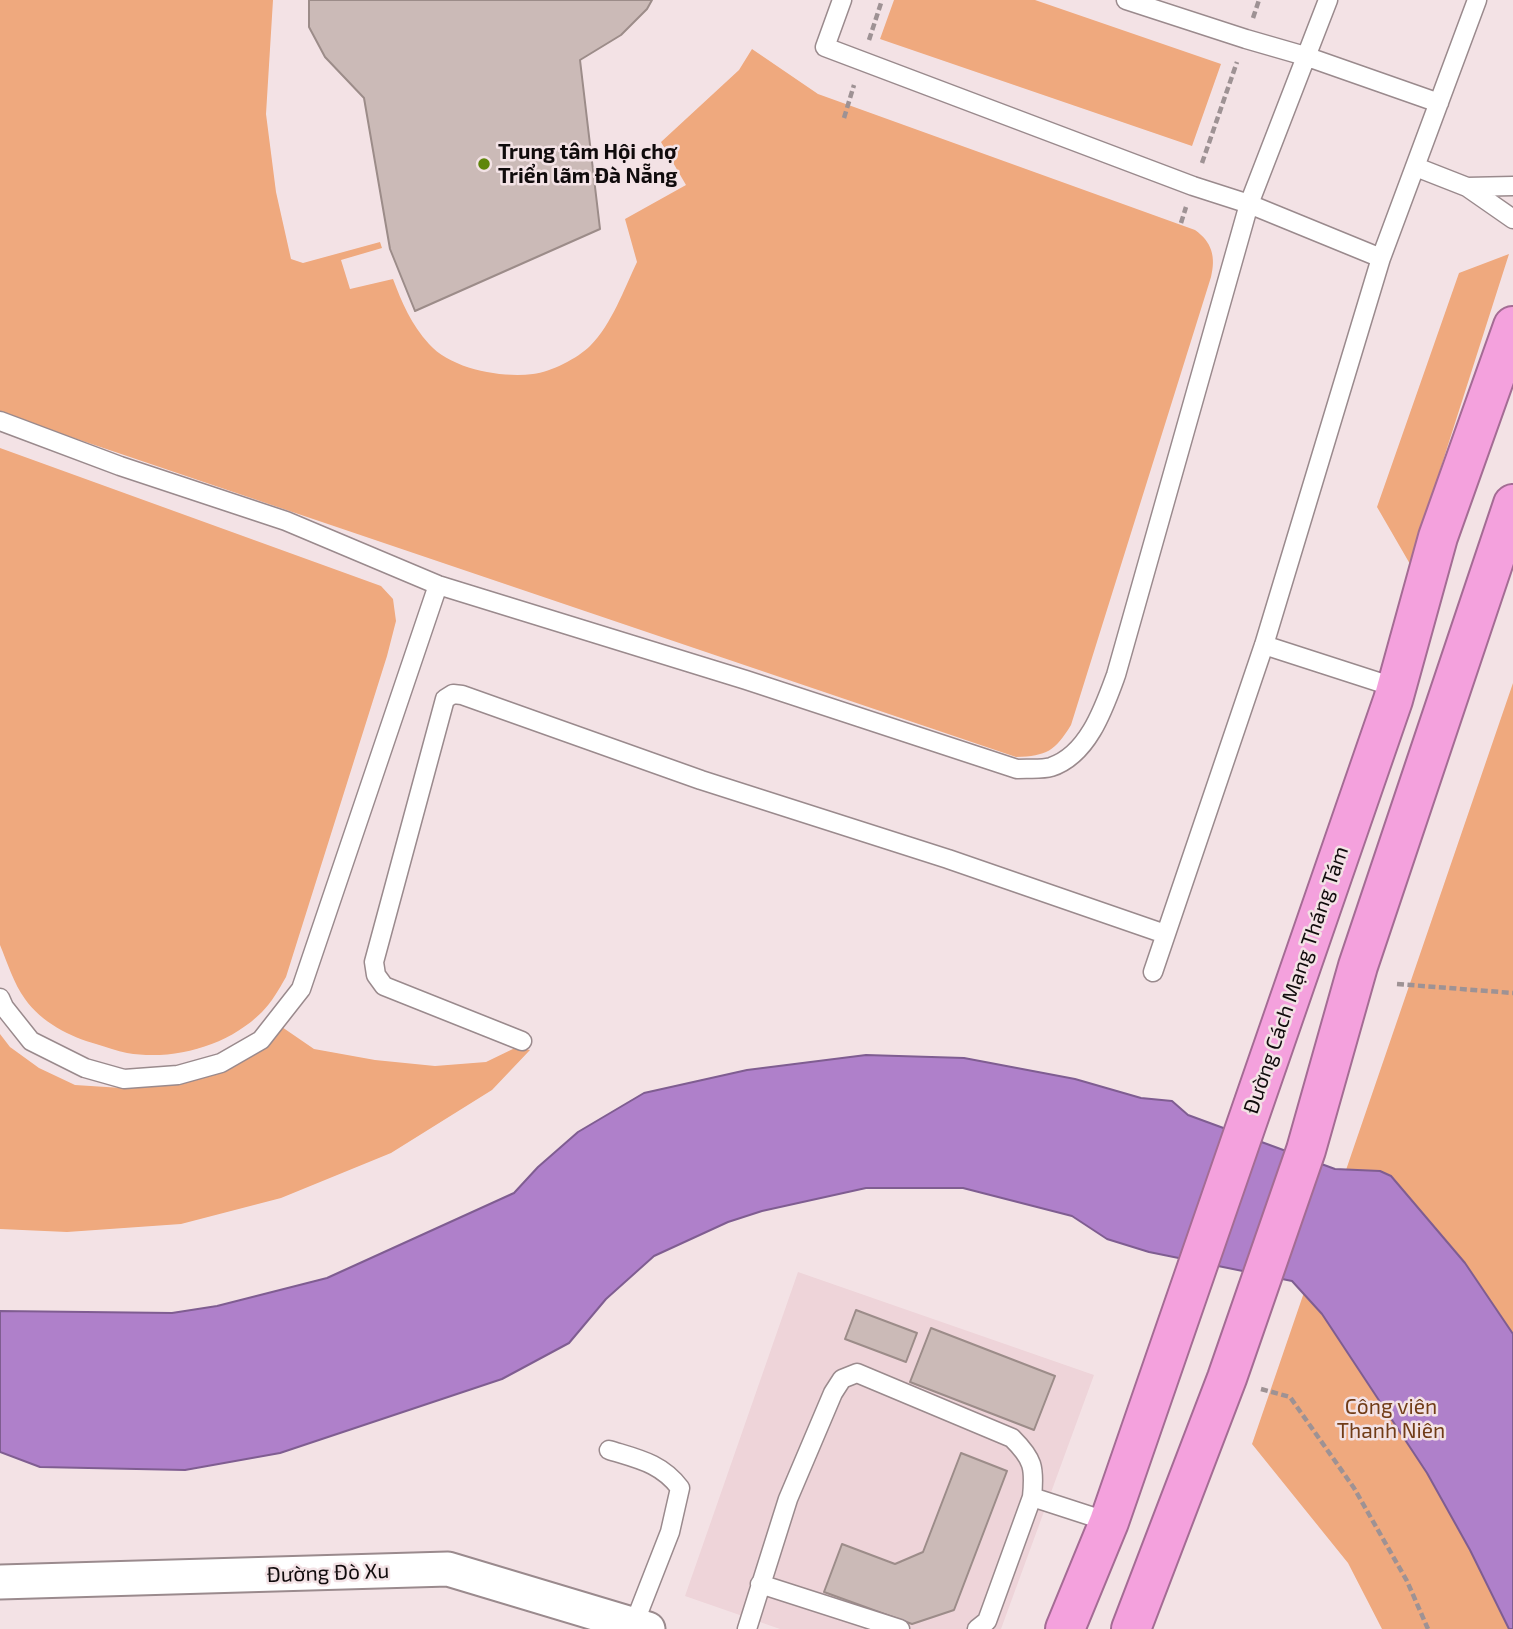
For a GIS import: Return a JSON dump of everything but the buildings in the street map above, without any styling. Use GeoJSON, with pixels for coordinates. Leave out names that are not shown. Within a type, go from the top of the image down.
{"type":"FeatureCollection","features":[{"type":"Feature","properties":{"kind":"highway","name":"Đường Cách Mạng Tháng Tám"},"geometry":{"type":"LineString","coordinates":[[1065,1629],[1108,1522],[1246,1128],[1397,688],[1438,537],[1513,326]]}},
{"type":"Feature","properties":{"kind":"highway"},"geometry":{"type":"LineString","coordinates":[[1131,1629],[1227,1378],[1306,1150],[1358,966],[1513,504]]}},
{"type":"Feature","properties":{"kind":"street","name":"Đường Đò Xu"},"geometry":{"type":"LineString","coordinates":[[0,1582],[448,1569],[641,1627]]}},
{"type":"Feature","properties":{"kind":"lane"},"geometry":{"type":"LineString","coordinates":[[842,0],[825,47],[1193,186],[1249,204],[1381,258]]}},
{"type":"Feature","properties":{"kind":"lane"},"geometry":{"type":"LineString","coordinates":[[1126,0],[1305,56],[1439,103]]}},
{"type":"Feature","properties":{"kind":"lane"},"geometry":{"type":"LineString","coordinates":[[0,421],[120,466],[286,521],[438,585],[746,680],[1017,769],[1049,768],[1066,759],[1086,740],[1104,708],[1116,675],[1249,204],[1328,0]]}},
{"type":"Feature","properties":{"kind":"lane"},"geometry":{"type":"LineString","coordinates":[[1153,972],[1264,645],[1381,258],[1477,0]]}},
{"type":"Feature","properties":{"kind":"lane"},"geometry":{"type":"LineString","coordinates":[[1416,167],[1467,187],[1513,219]]}},
{"type":"Feature","properties":{"kind":"lane"},"geometry":{"type":"LineString","coordinates":[[1467,187],[1513,186]]}},
{"type":"Feature","properties":{"kind":"lane"},"geometry":{"type":"LineString","coordinates":[[0,998],[30,1041],[85,1068],[124,1079],[178,1075],[220,1063],[261,1040],[301,989],[438,585]]}},
{"type":"Feature","properties":{"kind":"lane"},"geometry":{"type":"LineString","coordinates":[[1264,645],[1397,688]]}},
{"type":"Feature","properties":{"kind":"lane"},"geometry":{"type":"LineString","coordinates":[[522,1041],[384,986],[376,975],[374,962],[445,699],[453,694],[701,780],[948,859],[1165,934]]}},
{"type":"Feature","properties":{"kind":"lane"},"geometry":{"type":"LineString","coordinates":[[747,1629],[788,1499],[833,1393],[842,1379],[857,1373],[1012,1438],[1028,1455],[1034,1478],[1032,1497],[987,1621],[977,1629]]}},
{"type":"Feature","properties":{"kind":"lane"},"geometry":{"type":"LineString","coordinates":[[609,1450],[654,1464],[673,1478],[680,1488],[670,1532],[641,1627]]}},
{"type":"Feature","properties":{"kind":"lane"},"geometry":{"type":"LineString","coordinates":[[1032,1497],[1108,1522]]}},
{"type":"Feature","properties":{"kind":"lane"},"geometry":{"type":"LineString","coordinates":[[760,1584],[900,1629]]}},
{"type":"Feature","properties":{"kind":"path"},"geometry":{"type":"LineString","coordinates":[[1181,223],[1259,0]]}},
{"type":"Feature","properties":{"kind":"path"},"geometry":{"type":"LineString","coordinates":[[1397,984],[1513,993]]}},
{"type":"Feature","properties":{"kind":"path"},"geometry":{"type":"LineString","coordinates":[[1227,1378],[1290,1397],[1354,1488],[1408,1581],[1427,1629]]}},
{"type":"Feature","properties":{"kind":"shaded area"},"geometry":{"type":"Polygon","coordinates":[[[866,1055],[964,1058],[1075,1079],[1141,1098],[1172,1101],[1188,1115],[1335,1169],[1380,1171],[1391,1176],[1465,1263],[1513,1334],[1513,1629],[1509,1629],[1470,1550],[1427,1473],[1322,1314],[1292,1281],[1149,1252],[1107,1239],[1072,1216],[963,1188],[866,1188],[762,1211],[728,1222],[654,1256],[606,1299],[569,1343],[502,1379],[280,1453],[185,1470],[40,1467],[0,1452],[0,1311],[172,1313],[217,1306],[327,1278],[514,1193],[538,1167],[578,1132],[644,1093],[747,1070],[866,1055]]]}},
{"type":"Feature","properties":{"kind":"shaded area"},"geometry":{"type":"Polygon","coordinates":[[[798,1272],[1094,1375],[1001,1629],[780,1629],[685,1596],[798,1272]]]}},
{"type":"Feature","properties":{"kind":"green space"},"geometry":{"type":"Polygon","coordinates":[[[0,0],[273,0],[266,114],[276,192],[291,259],[303,263],[380,242],[382,248],[341,260],[350,289],[393,279],[417,329],[438,353],[463,366],[492,373],[520,375],[548,370],[579,355],[598,337],[617,306],[637,262],[625,219],[686,185],[661,142],[739,70],[752,49],[818,94],[1195,230],[1211,250],[1211,277],[1071,725],[1065,734],[1055,746],[1043,753],[1016,757],[0,413],[0,0]]]}},
{"type":"Feature","properties":{"kind":"green space"},"geometry":{"type":"Polygon","coordinates":[[[894,0],[1035,0],[1221,64],[1192,146],[880,39],[894,0]]]}},
{"type":"Feature","properties":{"kind":"green space"},"geometry":{"type":"Polygon","coordinates":[[[1509,254],[1410,564],[1377,507],[1459,273],[1509,254]]]}},
{"type":"Feature","properties":{"kind":"green space"},"geometry":{"type":"Polygon","coordinates":[[[0,448],[381,586],[393,599],[396,621],[387,656],[286,977],[262,1012],[233,1034],[217,1042],[181,1053],[145,1055],[127,1053],[66,1033],[39,1015],[25,999],[0,945],[0,448]]]}},
{"type":"Feature","properties":{"kind":"green space","name":"Công viên Thanh Niên"},"geometry":{"type":"Polygon","coordinates":[[[1513,683],[1513,1629],[1382,1629],[1348,1563],[1252,1444],[1513,683]]]}},
{"type":"Feature","properties":{"kind":"green space"},"geometry":{"type":"Polygon","coordinates":[[[279,1025],[314,1049],[375,1060],[435,1066],[486,1062],[517,1047],[530,1050],[492,1090],[391,1153],[281,1198],[181,1224],[67,1232],[0,1229],[0,1034],[10,1047],[39,1068],[75,1085],[122,1088],[197,1076],[279,1025]]]}},
{"type":"Feature","properties":{"kind":"place","name":"Trung tâm Hội chợ Triển lãm Đà Nẵng"},"geometry":{"type":"Point","coordinates":[484,164]}}]}
